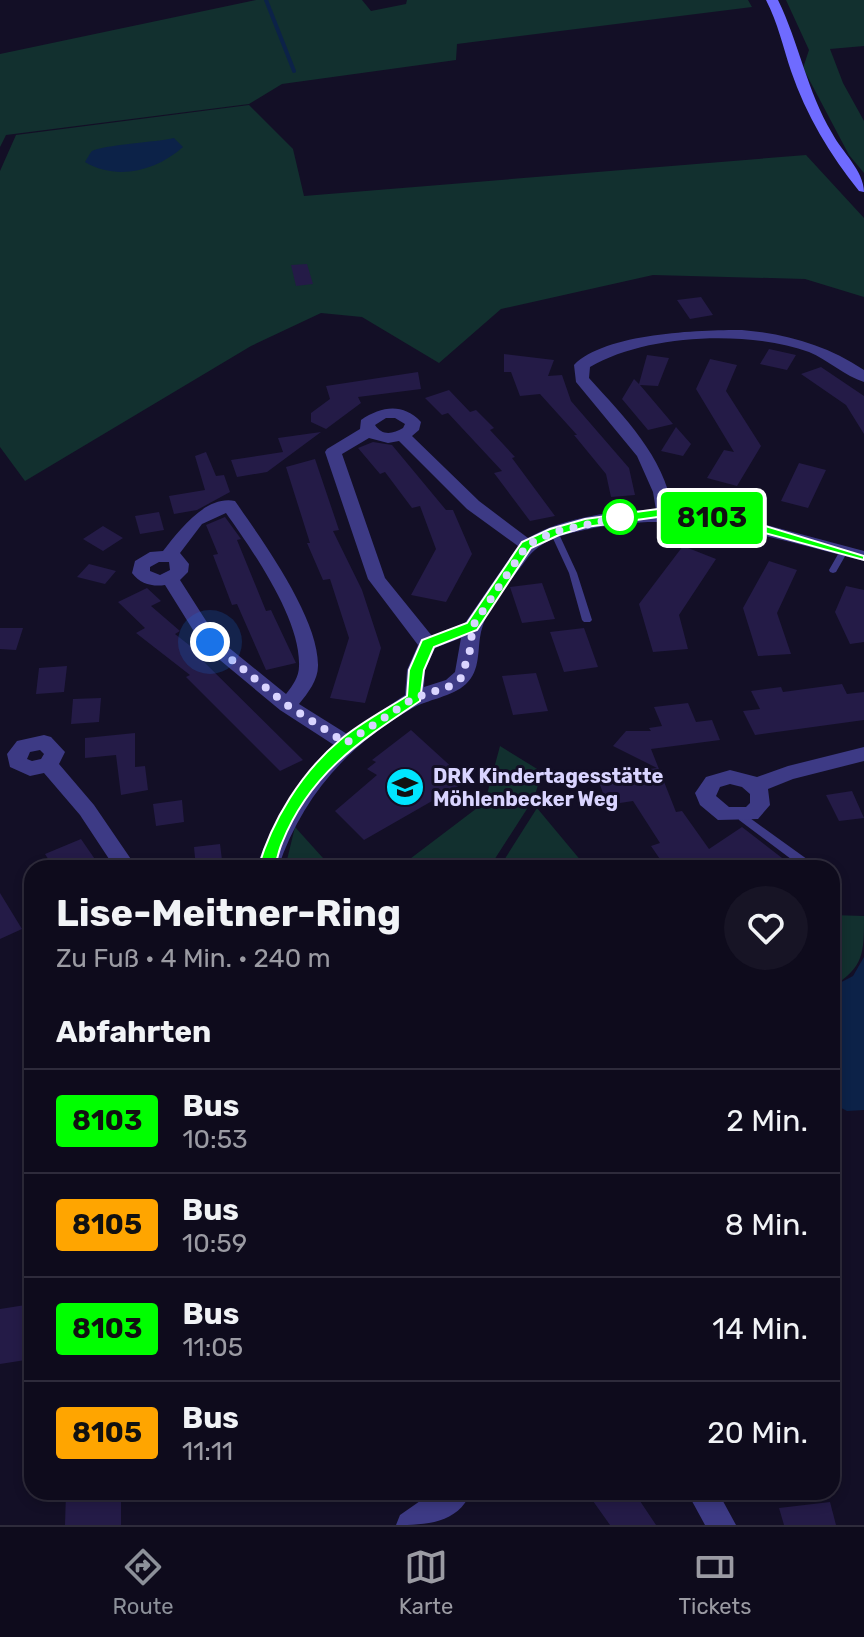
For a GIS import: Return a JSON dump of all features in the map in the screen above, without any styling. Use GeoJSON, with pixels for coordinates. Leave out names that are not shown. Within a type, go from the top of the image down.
{"type":"FeatureCollection","features":[{"type":"Feature","properties":{"kind":"main road"},"geometry":{"type":"LineString","coordinates":[[772,0],[801,82],[821,125],[843,164],[864,188]]}},
{"type":"Feature","properties":{"kind":"street"},"geometry":{"type":"LineString","coordinates":[[665,512],[663,496],[650,459],[581,379],[582,365],[600,354],[642,343],[689,336],[761,334],[790,340],[821,352],[864,377]]}},
{"type":"Feature","properties":{"kind":"street"},"geometry":{"type":"LineString","coordinates":[[382,413],[398,413],[413,422],[411,430],[403,436],[387,438],[369,431],[370,419],[382,413]]}},
{"type":"Feature","properties":{"kind":"street"},"geometry":{"type":"LineString","coordinates":[[369,431],[333,452],[377,579],[428,644]]}},
{"type":"Feature","properties":{"kind":"street"},"geometry":{"type":"LineString","coordinates":[[403,436],[473,505],[527,545]]}},
{"type":"Feature","properties":{"kind":"street"},"geometry":{"type":"LineString","coordinates":[[168,556],[196,520],[229,505],[260,549],[308,646],[309,667],[305,684],[287,705]]}},
{"type":"Feature","properties":{"kind":"street"},"geometry":{"type":"LineString","coordinates":[[269,860],[274,843],[297,799],[346,743],[414,698],[448,687],[461,678],[471,647],[472,627],[527,545],[554,532],[622,517],[665,512],[754,526],[864,556]]}},
{"type":"Feature","properties":{"kind":"street"},"geometry":{"type":"LineString","coordinates":[[168,556],[178,560],[180,568],[170,578],[149,579],[140,569],[150,557],[168,556]]}},
{"type":"Feature","properties":{"kind":"street"},"geometry":{"type":"LineString","coordinates":[[170,578],[210,642],[287,705],[346,743]]}},
{"type":"Feature","properties":{"kind":"street"},"geometry":{"type":"LineString","coordinates":[[414,698],[416,670],[428,644],[472,627]]}},
{"type":"Feature","properties":{"kind":"street"},"geometry":{"type":"LineString","coordinates":[[755,786],[788,773],[864,754]]}},
{"type":"Feature","properties":{"kind":"street"},"geometry":{"type":"LineString","coordinates":[[48,765],[87,810],[121,860]]}},
{"type":"Feature","properties":{"kind":"street"},"geometry":{"type":"LineString","coordinates":[[730,777],[755,786],[762,798],[760,805],[743,817],[725,815],[711,807],[707,800],[708,787],[713,782],[730,777]]}},
{"type":"Feature","properties":{"kind":"street"},"geometry":{"type":"LineString","coordinates":[[410,1525],[446,1500]]}},
{"type":"Feature","properties":{"kind":"street"},"geometry":{"type":"LineString","coordinates":[[706,1500],[722,1525]]}},
{"type":"Feature","properties":{"kind":"lane"},"geometry":{"type":"LineString","coordinates":[[743,545],[754,526]]}},
{"type":"Feature","properties":{"kind":"lane"},"geometry":{"type":"LineString","coordinates":[[554,532],[573,573],[587,620]]}},
{"type":"Feature","properties":{"kind":"lane"},"geometry":{"type":"LineString","coordinates":[[833,570],[844,551]]}},
{"type":"Feature","properties":{"kind":"lane"},"geometry":{"type":"LineString","coordinates":[[743,817],[800,860]]}},
{"type":"Feature","properties":{"kind":"green space"},"geometry":{"type":"Polygon","coordinates":[[[256,0],[362,0],[371,11],[406,4],[407,0],[748,0],[752,7],[457,44],[456,60],[282,84],[249,104],[6,135],[0,147],[0,54],[256,0]]]}},
{"type":"Feature","properties":{"kind":"green space"},"geometry":{"type":"Polygon","coordinates":[[[786,0],[864,0],[864,46],[830,49],[843,83],[864,121],[864,173],[849,155],[803,68],[809,50],[786,0]]]}},
{"type":"Feature","properties":{"kind":"green space"},"geometry":{"type":"Polygon","coordinates":[[[249,105],[293,149],[304,196],[806,155],[864,218],[864,297],[805,279],[653,275],[501,309],[439,363],[362,317],[321,313],[251,346],[25,481],[0,447],[0,171],[16,135],[249,105]]]}},
{"type":"Feature","properties":{"kind":"green space"},"geometry":{"type":"Polygon","coordinates":[[[500,746],[542,772],[534,798],[494,860],[409,860],[485,802],[500,746]]]}},
{"type":"Feature","properties":{"kind":"green space"},"geometry":{"type":"Polygon","coordinates":[[[537,808],[580,860],[504,860],[537,808]]]}},
{"type":"Feature","properties":{"kind":"green space"},"geometry":{"type":"Polygon","coordinates":[[[295,827],[325,860],[287,860],[295,827]]]}},
{"type":"Feature","properties":{"kind":"green space"},"geometry":{"type":"Polygon","coordinates":[[[840,915],[864,916],[860,958],[840,982],[840,915]]]}},
{"type":"Feature","properties":{"kind":"water"},"geometry":{"type":"Polygon","coordinates":[[[174,138],[183,147],[161,162],[136,171],[110,171],[85,162],[92,151],[98,149],[174,138]]]}},
{"type":"Feature","properties":{"kind":"water"},"geometry":{"type":"Polygon","coordinates":[[[864,957],[864,1110],[847,1111],[840,1107],[840,983],[853,976],[864,957]]]}},
{"type":"Feature","properties":{"kind":"building"},"geometry":{"type":"Polygon","coordinates":[[[307,264],[313,284],[296,286],[291,265],[307,264]]]}},
{"type":"Feature","properties":{"kind":"building"},"geometry":{"type":"Polygon","coordinates":[[[701,297],[713,315],[690,319],[677,300],[701,297]]]}},
{"type":"Feature","properties":{"kind":"building"},"geometry":{"type":"Polygon","coordinates":[[[769,349],[796,355],[787,370],[760,364],[769,349]]]}},
{"type":"Feature","properties":{"kind":"building"},"geometry":{"type":"Polygon","coordinates":[[[504,354],[554,360],[548,376],[562,375],[571,401],[629,468],[635,495],[611,497],[606,474],[574,435],[577,435],[540,394],[520,396],[511,372],[504,372],[504,354]]]}},
{"type":"Feature","properties":{"kind":"building"},"geometry":{"type":"Polygon","coordinates":[[[647,355],[669,358],[658,386],[640,385],[673,424],[648,430],[622,399],[634,379],[639,384],[647,355]]]}},
{"type":"Feature","properties":{"kind":"building"},"geometry":{"type":"Polygon","coordinates":[[[710,359],[737,365],[726,391],[761,446],[737,486],[707,478],[724,450],[734,452],[696,389],[710,359]]]}},
{"type":"Feature","properties":{"kind":"building"},"geometry":{"type":"Polygon","coordinates":[[[821,367],[864,396],[864,434],[846,405],[801,374],[821,367]]]}},
{"type":"Feature","properties":{"kind":"building"},"geometry":{"type":"Polygon","coordinates":[[[418,372],[421,389],[358,397],[361,403],[326,429],[311,422],[311,413],[330,399],[326,386],[418,372]]]}},
{"type":"Feature","properties":{"kind":"building"},"geometry":{"type":"Polygon","coordinates":[[[449,390],[470,412],[476,410],[494,428],[490,430],[515,457],[512,458],[555,516],[530,521],[494,473],[502,471],[448,413],[442,415],[425,398],[449,390]]]}},
{"type":"Feature","properties":{"kind":"building"},"geometry":{"type":"Polygon","coordinates":[[[676,427],[691,444],[683,456],[661,451],[676,427]]]}},
{"type":"Feature","properties":{"kind":"building"},"geometry":{"type":"Polygon","coordinates":[[[321,432],[267,472],[237,477],[231,460],[283,452],[278,438],[321,432]]]}},
{"type":"Feature","properties":{"kind":"building"},"geometry":{"type":"Polygon","coordinates":[[[373,442],[392,445],[446,510],[453,510],[472,554],[446,602],[411,595],[436,549],[420,506],[412,508],[385,472],[380,474],[358,448],[373,442]]]}},
{"type":"Feature","properties":{"kind":"building"},"geometry":{"type":"Polygon","coordinates":[[[206,452],[216,476],[224,475],[230,492],[197,510],[174,514],[169,496],[205,490],[195,456],[206,452]]]}},
{"type":"Feature","properties":{"kind":"building"},"geometry":{"type":"Polygon","coordinates":[[[315,459],[339,530],[333,531],[362,590],[381,648],[365,703],[330,698],[349,638],[330,579],[323,580],[307,543],[310,543],[286,467],[315,459]]]}},
{"type":"Feature","properties":{"kind":"building"},"geometry":{"type":"Polygon","coordinates":[[[799,463],[826,470],[808,508],[781,501],[799,463]]]}},
{"type":"Feature","properties":{"kind":"building"},"geometry":{"type":"Polygon","coordinates":[[[159,512],[164,530],[140,534],[135,516],[159,512]]]}},
{"type":"Feature","properties":{"kind":"building"},"geometry":{"type":"Polygon","coordinates":[[[225,517],[241,539],[237,540],[266,611],[271,610],[296,663],[266,670],[237,604],[232,605],[213,555],[218,554],[206,525],[225,517]]]}},
{"type":"Feature","properties":{"kind":"building"},"geometry":{"type":"Polygon","coordinates":[[[103,526],[123,538],[103,551],[83,539],[103,526]]]}},
{"type":"Feature","properties":{"kind":"building"},"geometry":{"type":"Polygon","coordinates":[[[683,546],[716,559],[679,615],[688,649],[653,652],[639,604],[683,546]]]}},
{"type":"Feature","properties":{"kind":"building"},"geometry":{"type":"Polygon","coordinates":[[[769,561],[797,570],[777,613],[791,654],[758,656],[743,608],[769,561]]]}},
{"type":"Feature","properties":{"kind":"building"},"geometry":{"type":"Polygon","coordinates":[[[89,564],[116,571],[105,584],[77,577],[89,564]]]}},
{"type":"Feature","properties":{"kind":"building"},"geometry":{"type":"Polygon","coordinates":[[[542,583],[555,619],[522,623],[510,587],[542,583]]]}},
{"type":"Feature","properties":{"kind":"building"},"geometry":{"type":"Polygon","coordinates":[[[846,586],[864,590],[864,642],[850,644],[835,612],[846,586]]]}},
{"type":"Feature","properties":{"kind":"building"},"geometry":{"type":"Polygon","coordinates":[[[147,588],[161,601],[151,606],[180,631],[175,634],[203,656],[200,658],[303,760],[280,771],[186,677],[190,675],[136,633],[145,628],[118,602],[147,588]]]}},
{"type":"Feature","properties":{"kind":"building"},"geometry":{"type":"Polygon","coordinates":[[[0,628],[23,628],[16,650],[0,649],[0,628]]]}},
{"type":"Feature","properties":{"kind":"building"},"geometry":{"type":"Polygon","coordinates":[[[584,628],[598,667],[564,672],[550,632],[584,628]]]}},
{"type":"Feature","properties":{"kind":"building"},"geometry":{"type":"Polygon","coordinates":[[[67,666],[64,692],[36,694],[39,668],[67,666]]]}},
{"type":"Feature","properties":{"kind":"building"},"geometry":{"type":"Polygon","coordinates":[[[536,673],[548,711],[513,715],[502,676],[536,673]]]}},
{"type":"Feature","properties":{"kind":"building"},"geometry":{"type":"Polygon","coordinates":[[[842,684],[847,694],[864,692],[864,720],[755,735],[743,711],[760,709],[751,691],[781,687],[783,692],[842,684]]]}},
{"type":"Feature","properties":{"kind":"building"},"geometry":{"type":"Polygon","coordinates":[[[101,698],[99,722],[71,724],[73,699],[101,698]]]}},
{"type":"Feature","properties":{"kind":"building"},"geometry":{"type":"Polygon","coordinates":[[[688,703],[696,722],[712,720],[720,740],[651,749],[676,812],[682,811],[709,849],[742,827],[785,860],[661,860],[651,846],[660,843],[633,801],[607,805],[597,776],[657,768],[613,746],[626,731],[651,731],[649,728],[662,726],[654,707],[688,703]]]}},
{"type":"Feature","properties":{"kind":"building"},"geometry":{"type":"Polygon","coordinates":[[[411,730],[467,781],[364,840],[335,811],[377,775],[367,769],[376,762],[372,760],[411,730]]]}},
{"type":"Feature","properties":{"kind":"building"},"geometry":{"type":"Polygon","coordinates":[[[135,733],[135,767],[145,766],[148,790],[121,795],[116,755],[85,758],[85,738],[135,733]]]}},
{"type":"Feature","properties":{"kind":"building"},"geometry":{"type":"Polygon","coordinates":[[[852,791],[864,818],[839,821],[826,795],[852,791]]]}},
{"type":"Feature","properties":{"kind":"building"},"geometry":{"type":"Polygon","coordinates":[[[182,800],[184,822],[156,826],[153,804],[182,800]]]}},
{"type":"Feature","properties":{"kind":"building"},"geometry":{"type":"Polygon","coordinates":[[[81,839],[95,860],[49,860],[45,854],[81,839]]]}},
{"type":"Feature","properties":{"kind":"building"},"geometry":{"type":"Polygon","coordinates":[[[220,844],[222,860],[195,860],[194,847],[220,844]]]}},
{"type":"Feature","properties":{"kind":"building"},"geometry":{"type":"Polygon","coordinates":[[[0,893],[22,929],[0,939],[0,893]]]}},
{"type":"Feature","properties":{"kind":"building"},"geometry":{"type":"Polygon","coordinates":[[[24,1305],[24,1360],[0,1364],[0,1309],[24,1305]]]}},
{"type":"Feature","properties":{"kind":"building"},"geometry":{"type":"Polygon","coordinates":[[[66,1500],[121,1500],[121,1525],[65,1525],[66,1500]]]}},
{"type":"Feature","properties":{"kind":"building"},"geometry":{"type":"Polygon","coordinates":[[[639,1500],[656,1525],[610,1525],[593,1501],[639,1500]]]}},
{"type":"Feature","properties":{"kind":"building"},"geometry":{"type":"Polygon","coordinates":[[[830,1502],[836,1525],[784,1525],[779,1508],[830,1502]]]}},
{"type":"Feature","properties":{"kind":"waterway"},"geometry":{"type":"LineString","coordinates":[[266,0],[294,71]]}},
{"type":"Feature","properties":{"kind":"bus line","name":"8103"},"geometry":{"type":"LineString","coordinates":[[269,860],[274,843],[297,799],[321,768],[346,743],[414,698],[416,670],[420,655],[428,644],[445,634],[472,627],[527,545],[554,532],[585,523],[665,512],[736,521],[864,556]]}},
{"type":"Feature","properties":{"kind":"place","name":"DRK Kindertagesstätte Möhlenbecker Weg"},"geometry":{"type":"Point","coordinates":[405,787]}},
{"type":"Feature","properties":{"kind":"route"},"geometry":{"type":"LineString","coordinates":[[210,642],[287,705],[346,743],[414,698],[448,687],[461,678],[471,647],[472,627],[527,545],[554,532],[620,517]]}}]}
